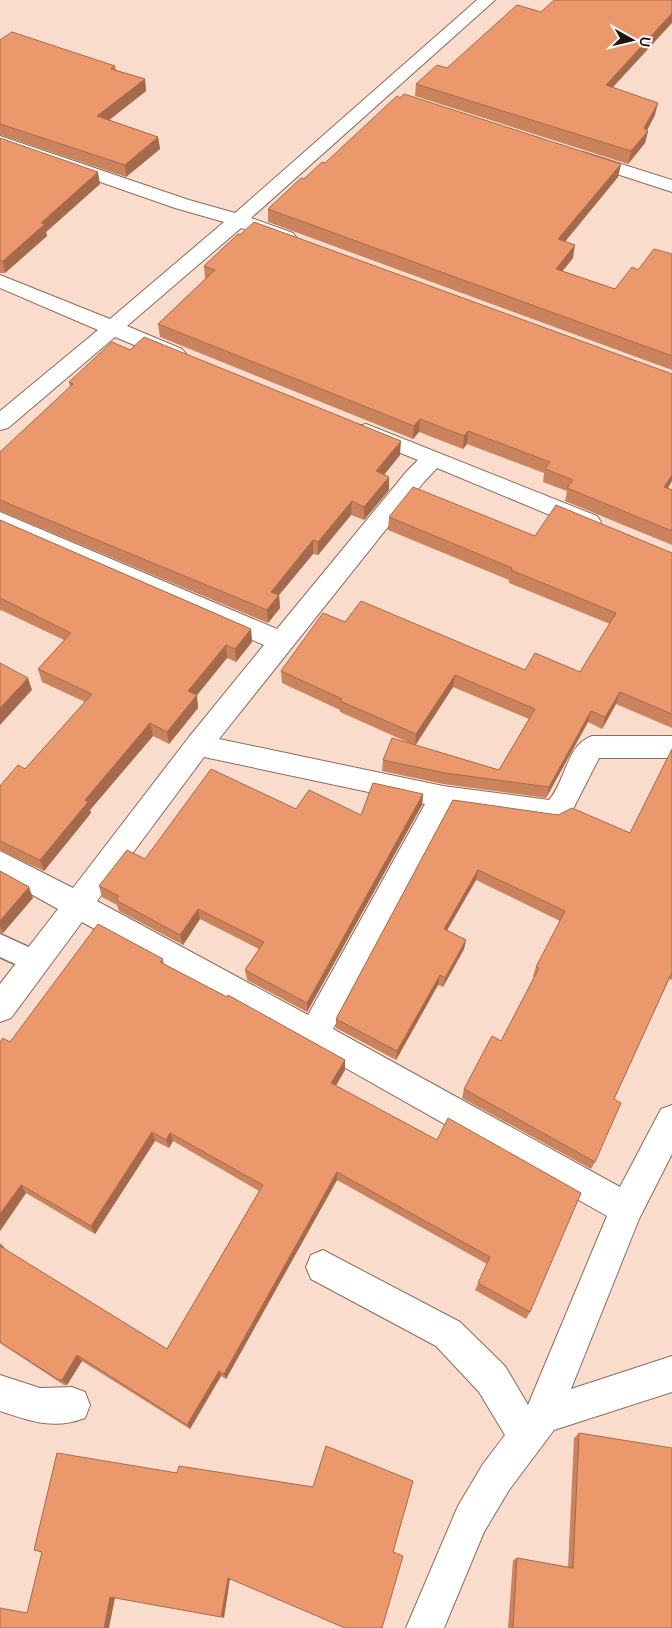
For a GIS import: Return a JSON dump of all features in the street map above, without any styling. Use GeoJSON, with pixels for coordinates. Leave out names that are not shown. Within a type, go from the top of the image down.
{"type":"FeatureCollection","features":[{"type":"Feature","properties":{"kind":"street"},"geometry":{"type":"LineString","coordinates":[[0,423],[238,220],[380,92],[487,0]]}},
{"type":"Feature","properties":{"kind":"street"},"geometry":{"type":"LineString","coordinates":[[380,92],[398,98]]}},
{"type":"Feature","properties":{"kind":"street"},"geometry":{"type":"LineString","coordinates":[[0,141],[182,204],[238,220],[303,243]]}},
{"type":"Feature","properties":{"kind":"street"},"geometry":{"type":"LineString","coordinates":[[568,152],[672,186]]}},
{"type":"Feature","properties":{"kind":"street"},"geometry":{"type":"LineString","coordinates":[[0,282],[196,362]]}},
{"type":"Feature","properties":{"kind":"street"},"geometry":{"type":"LineString","coordinates":[[352,425],[608,530]]}},
{"type":"Feature","properties":{"kind":"street"},"geometry":{"type":"LineString","coordinates":[[0,1008],[198,745],[415,477],[434,458]]}},
{"type":"Feature","properties":{"kind":"street"},"geometry":{"type":"LineString","coordinates":[[0,520],[282,642]]}},
{"type":"Feature","properties":{"kind":"street"},"geometry":{"type":"LineString","coordinates":[[198,745],[443,796],[555,812],[565,803],[583,757],[592,747],[672,747]]}},
{"type":"Feature","properties":{"kind":"street"},"geometry":{"type":"LineString","coordinates":[[314,1034],[443,796]]}},
{"type":"Feature","properties":{"kind":"street"},"geometry":{"type":"LineString","coordinates":[[0,863],[314,1034],[627,1209]]}},
{"type":"Feature","properties":{"kind":"street"},"geometry":{"type":"LineString","coordinates":[[425,1628],[470,1519],[496,1477],[534,1425],[627,1209],[672,1120]]}},
{"type":"Feature","properties":{"kind":"street"},"geometry":{"type":"LineString","coordinates":[[322,1266],[448,1334],[534,1425]]}},
{"type":"Feature","properties":{"kind":"street"},"geometry":{"type":"LineString","coordinates":[[534,1425],[672,1374]]}},
{"type":"Feature","properties":{"kind":"street"},"geometry":{"type":"LineString","coordinates":[[0,1393],[40,1406],[72,1405]]}},
{"type":"Feature","properties":{"kind":"lane"},"geometry":{"type":"LineString","coordinates":[[0,945],[35,962]]}},
{"type":"Feature","properties":{"kind":"building"},"geometry":{"type":"Polygon","coordinates":[[[554,0],[672,0],[672,13],[606,85],[658,103],[644,128],[648,131],[631,151],[416,84],[437,65],[447,68],[517,5],[541,12],[554,0]]]}},
{"type":"Feature","properties":{"kind":"building"},"geometry":{"type":"Polygon","coordinates":[[[12,32],[115,66],[111,69],[145,79],[97,116],[158,137],[125,165],[0,124],[0,40],[12,32]]]}},
{"type":"Feature","properties":{"kind":"building"},"geometry":{"type":"Polygon","coordinates":[[[404,94],[621,164],[558,239],[575,245],[556,269],[615,289],[632,267],[638,270],[654,249],[672,254],[672,356],[268,209],[301,178],[304,179],[322,162],[325,163],[397,96],[400,98],[404,94]]]}},
{"type":"Feature","properties":{"kind":"building"},"geometry":{"type":"Polygon","coordinates":[[[0,138],[98,172],[41,223],[45,224],[3,261],[0,261],[0,138]]]}},
{"type":"Feature","properties":{"kind":"building"},"geometry":{"type":"Polygon","coordinates":[[[254,222],[672,374],[672,475],[664,487],[672,490],[672,531],[567,488],[573,480],[545,469],[550,462],[468,431],[464,436],[420,419],[414,426],[158,324],[215,270],[204,266],[238,234],[240,235],[254,222]]]}},
{"type":"Feature","properties":{"kind":"building"},"geometry":{"type":"Polygon","coordinates":[[[144,337],[401,441],[376,471],[389,477],[364,507],[352,501],[318,542],[313,540],[271,592],[279,595],[267,610],[0,500],[0,452],[73,384],[69,382],[112,342],[130,350],[144,337]]]}},
{"type":"Feature","properties":{"kind":"building"},"geometry":{"type":"Polygon","coordinates":[[[413,487],[535,536],[556,505],[672,553],[672,714],[620,692],[605,717],[591,711],[549,787],[445,773],[383,760],[392,738],[499,770],[535,709],[455,675],[416,734],[340,701],[342,699],[281,671],[323,613],[345,622],[361,601],[525,670],[535,653],[580,672],[616,613],[389,517],[413,487]]]}},
{"type":"Feature","properties":{"kind":"building"},"geometry":{"type":"Polygon","coordinates":[[[0,520],[251,629],[235,649],[226,645],[188,691],[197,695],[167,732],[150,723],[85,800],[88,802],[40,860],[0,841],[0,786],[18,765],[25,769],[92,694],[38,669],[71,633],[0,598],[0,520]]]}},
{"type":"Feature","properties":{"kind":"building"},"geometry":{"type":"Polygon","coordinates":[[[0,663],[28,678],[0,708],[0,663]]]}},
{"type":"Feature","properties":{"kind":"building"},"geometry":{"type":"Polygon","coordinates":[[[672,749],[672,972],[614,1099],[621,1103],[595,1162],[464,1089],[492,1036],[501,1041],[539,968],[536,967],[565,911],[478,870],[444,929],[466,940],[445,978],[440,975],[397,1051],[336,1019],[453,800],[558,815],[572,808],[630,833],[672,749]]]}},
{"type":"Feature","properties":{"kind":"building"},"geometry":{"type":"Polygon","coordinates":[[[211,769],[296,809],[309,790],[361,815],[373,783],[423,794],[307,1003],[245,970],[264,942],[198,909],[180,935],[116,900],[119,896],[99,886],[127,850],[145,859],[211,769]]]}},
{"type":"Feature","properties":{"kind":"building"},"geometry":{"type":"Polygon","coordinates":[[[0,871],[29,887],[0,921],[0,871]]]}},
{"type":"Feature","properties":{"kind":"building"},"geometry":{"type":"Polygon","coordinates":[[[98,924],[163,959],[160,962],[227,997],[228,995],[345,1060],[331,1083],[437,1140],[448,1118],[581,1193],[530,1312],[478,1283],[490,1257],[337,1172],[224,1374],[219,1371],[187,1425],[77,1355],[62,1380],[59,1380],[0,1342],[0,1246],[167,1349],[263,1185],[170,1133],[166,1140],[152,1132],[91,1226],[21,1185],[0,1214],[0,1042],[3,1038],[10,1042],[98,924]]]}},
{"type":"Feature","properties":{"kind":"building"},"geometry":{"type":"Polygon","coordinates":[[[579,1433],[672,1448],[672,1628],[513,1628],[517,1558],[573,1568],[579,1433]]]}},
{"type":"Feature","properties":{"kind":"building"},"geometry":{"type":"Polygon","coordinates":[[[326,1446],[413,1481],[393,1552],[403,1556],[382,1628],[345,1628],[228,1578],[221,1617],[110,1597],[104,1628],[0,1628],[0,1608],[27,1613],[42,1552],[34,1550],[57,1453],[177,1473],[179,1466],[313,1487],[326,1446]]]}}]}
